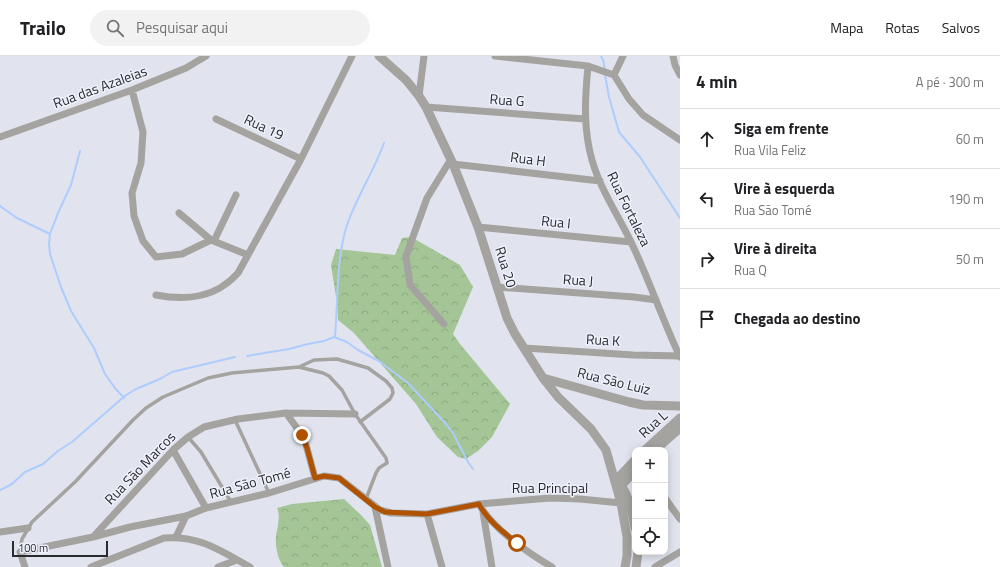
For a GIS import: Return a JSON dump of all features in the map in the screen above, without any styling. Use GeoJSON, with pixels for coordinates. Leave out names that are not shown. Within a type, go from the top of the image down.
{"type":"FeatureCollection","features":[{"type":"Feature","properties":{"kind":"street","name":"Rua das Azaleias"},"geometry":{"type":"LineString","coordinates":[[0,137],[132,90],[186,68],[206,56]]}},
{"type":"Feature","properties":{"kind":"street"},"geometry":{"type":"LineString","coordinates":[[156,295],[192,298],[223,287],[238,273],[301,159],[352,56]]}},
{"type":"Feature","properties":{"kind":"street","name":"Rua 20"},"geometry":{"type":"LineString","coordinates":[[379,56],[397,72],[419,96],[426,107],[452,161],[478,227],[507,318],[524,348],[543,378],[558,397],[580,418],[598,438],[606,450],[618,485],[627,537],[627,556],[625,567]]}},
{"type":"Feature","properties":{"kind":"street"},"geometry":{"type":"LineString","coordinates":[[419,96],[424,56]]}},
{"type":"Feature","properties":{"kind":"street"},"geometry":{"type":"LineString","coordinates":[[495,56],[588,66],[614,75],[632,103],[643,115],[680,140]]}},
{"type":"Feature","properties":{"kind":"street"},"geometry":{"type":"LineString","coordinates":[[614,75],[623,56]]}},
{"type":"Feature","properties":{"kind":"street"},"geometry":{"type":"LineString","coordinates":[[674,56],[675,65],[680,75]]}},
{"type":"Feature","properties":{"kind":"street","name":"Rua Fortaleza"},"geometry":{"type":"LineString","coordinates":[[588,66],[585,119],[592,161],[600,181],[631,242],[656,300],[678,345],[680,356]]}},
{"type":"Feature","properties":{"kind":"street"},"geometry":{"type":"LineString","coordinates":[[132,90],[144,132],[141,163],[132,193],[134,216],[143,241],[156,257],[182,254],[213,240],[236,196]]}},
{"type":"Feature","properties":{"kind":"street","name":"Rua G"},"geometry":{"type":"LineString","coordinates":[[426,107],[585,119]]}},
{"type":"Feature","properties":{"kind":"street","name":"Rua 19"},"geometry":{"type":"LineString","coordinates":[[216,119],[301,159]]}},
{"type":"Feature","properties":{"kind":"street"},"geometry":{"type":"LineString","coordinates":[[444,324],[410,285],[406,256],[427,198],[452,161]]}},
{"type":"Feature","properties":{"kind":"street","name":"Rua H"},"geometry":{"type":"LineString","coordinates":[[452,161],[600,181]]}},
{"type":"Feature","properties":{"kind":"street"},"geometry":{"type":"LineString","coordinates":[[179,213],[213,240],[248,255]]}},
{"type":"Feature","properties":{"kind":"street","name":"Rua I"},"geometry":{"type":"LineString","coordinates":[[478,227],[631,242]]}},
{"type":"Feature","properties":{"kind":"street","name":"Rua J"},"geometry":{"type":"LineString","coordinates":[[497,287],[656,300]]}},
{"type":"Feature","properties":{"kind":"street","name":"Rua K"},"geometry":{"type":"LineString","coordinates":[[524,348],[633,355],[680,356]]}},
{"type":"Feature","properties":{"kind":"street","name":"Rua São Luiz"},"geometry":{"type":"LineString","coordinates":[[543,378],[643,405],[680,406]]}},
{"type":"Feature","properties":{"kind":"street"},"geometry":{"type":"LineString","coordinates":[[286,413],[305,441],[315,478]]}},
{"type":"Feature","properties":{"kind":"street","name":"Rua São Marcos"},"geometry":{"type":"LineString","coordinates":[[93,537],[173,450],[188,437],[204,427],[234,419],[286,413],[355,414]]}},
{"type":"Feature","properties":{"kind":"street","name":"Rua L"},"geometry":{"type":"LineString","coordinates":[[648,447],[680,418]]}},
{"type":"Feature","properties":{"kind":"street"},"geometry":{"type":"LineString","coordinates":[[658,447],[680,428]]}},
{"type":"Feature","properties":{"kind":"street"},"geometry":{"type":"LineString","coordinates":[[173,450],[206,508]]}},
{"type":"Feature","properties":{"kind":"street"},"geometry":{"type":"LineString","coordinates":[[618,485],[632,464]]}},
{"type":"Feature","properties":{"kind":"street"},"geometry":{"type":"LineString","coordinates":[[618,485],[632,473]]}},
{"type":"Feature","properties":{"kind":"street","name":"Rua São Tomé"},"geometry":{"type":"LineString","coordinates":[[20,552],[186,516],[206,508],[324,476],[339,478],[375,507],[385,512],[427,514],[479,504]]}},
{"type":"Feature","properties":{"kind":"street","name":"Rua 20"},"geometry":{"type":"LineString","coordinates":[[618,485],[626,495],[633,519]]}},
{"type":"Feature","properties":{"kind":"street","name":"Rua Principal"},"geometry":{"type":"LineString","coordinates":[[479,504],[550,498],[621,503]]}},
{"type":"Feature","properties":{"kind":"street"},"geometry":{"type":"LineString","coordinates":[[668,502],[680,519]]}},
{"type":"Feature","properties":{"kind":"street"},"geometry":{"type":"LineString","coordinates":[[479,504],[483,512],[492,567]]}},
{"type":"Feature","properties":{"kind":"street"},"geometry":{"type":"LineString","coordinates":[[375,507],[388,567]]}},
{"type":"Feature","properties":{"kind":"street"},"geometry":{"type":"LineString","coordinates":[[483,512],[506,535],[552,567]]}},
{"type":"Feature","properties":{"kind":"street"},"geometry":{"type":"LineString","coordinates":[[427,514],[442,567]]}},
{"type":"Feature","properties":{"kind":"street"},"geometry":{"type":"LineString","coordinates":[[176,537],[186,516]]}},
{"type":"Feature","properties":{"kind":"street"},"geometry":{"type":"LineString","coordinates":[[0,532],[28,528]]}},
{"type":"Feature","properties":{"kind":"street"},"geometry":{"type":"LineString","coordinates":[[91,567],[164,538],[176,537],[194,539],[209,545],[250,567]]}},
{"type":"Feature","properties":{"kind":"street"},"geometry":{"type":"LineString","coordinates":[[20,552],[25,567]]}},
{"type":"Feature","properties":{"kind":"street"},"geometry":{"type":"LineString","coordinates":[[655,567],[680,552]]}},
{"type":"Feature","properties":{"kind":"street"},"geometry":{"type":"LineString","coordinates":[[636,567],[638,555]]}},
{"type":"Feature","properties":{"kind":"street"},"geometry":{"type":"LineString","coordinates":[[218,567],[237,560]]}},
{"type":"Feature","properties":{"kind":"lane"},"geometry":{"type":"LineString","coordinates":[[299,367],[314,360],[337,359],[368,368],[386,381],[392,388],[392,396],[360,422]]}},
{"type":"Feature","properties":{"kind":"lane"},"geometry":{"type":"LineString","coordinates":[[20,552],[22,539],[28,528],[40,514],[75,482],[146,408],[163,397],[188,386],[214,376],[237,372],[299,367],[329,376],[342,390],[360,422],[387,461],[385,465],[379,468],[376,473],[366,499]]}},
{"type":"Feature","properties":{"kind":"lane"},"geometry":{"type":"LineString","coordinates":[[234,419],[269,492]]}},
{"type":"Feature","properties":{"kind":"lane"},"geometry":{"type":"LineString","coordinates":[[188,437],[201,452],[231,502]]}},
{"type":"Feature","properties":{"kind":"green space"},"geometry":{"type":"Polygon","coordinates":[[[411,237],[460,265],[473,287],[453,334],[510,404],[492,437],[478,451],[466,459],[458,457],[437,437],[416,404],[354,333],[338,320],[331,265],[336,249],[395,255],[402,238],[411,237]]]}},
{"type":"Feature","properties":{"kind":"green space"},"geometry":{"type":"Polygon","coordinates":[[[344,499],[370,525],[382,567],[284,567],[277,553],[276,537],[279,518],[277,508],[292,504],[344,499]]]}},
{"type":"Feature","properties":{"kind":"waterway"},"geometry":{"type":"LineString","coordinates":[[601,56],[605,70]]}},
{"type":"Feature","properties":{"kind":"waterway"},"geometry":{"type":"LineString","coordinates":[[605,75],[609,97],[619,132],[640,157],[680,218]]}},
{"type":"Feature","properties":{"kind":"waterway"},"geometry":{"type":"LineString","coordinates":[[335,337],[339,266],[343,238],[351,214],[384,143]]}},
{"type":"Feature","properties":{"kind":"waterway"},"geometry":{"type":"LineString","coordinates":[[80,151],[71,185],[50,234],[50,254],[71,311],[94,348],[105,374],[124,398]]}},
{"type":"Feature","properties":{"kind":"waterway"},"geometry":{"type":"LineString","coordinates":[[0,206],[17,218],[50,234]]}},
{"type":"Feature","properties":{"kind":"waterway"},"geometry":{"type":"LineString","coordinates":[[247,356],[289,349],[324,341],[334,337],[347,342],[358,350],[379,361],[408,383],[453,433],[473,469]]}},
{"type":"Feature","properties":{"kind":"waterway"},"geometry":{"type":"LineString","coordinates":[[0,490],[12,484],[25,472],[43,464],[58,451],[72,442],[126,395],[136,389],[160,379],[172,372],[235,357]]}},
{"type":"Feature","properties":{"kind":"route"},"geometry":{"type":"LineString","coordinates":[[302,435],[315,478],[332,476],[339,478],[375,507],[391,513],[427,514],[479,504],[483,512],[506,535],[517,543]]}}]}
